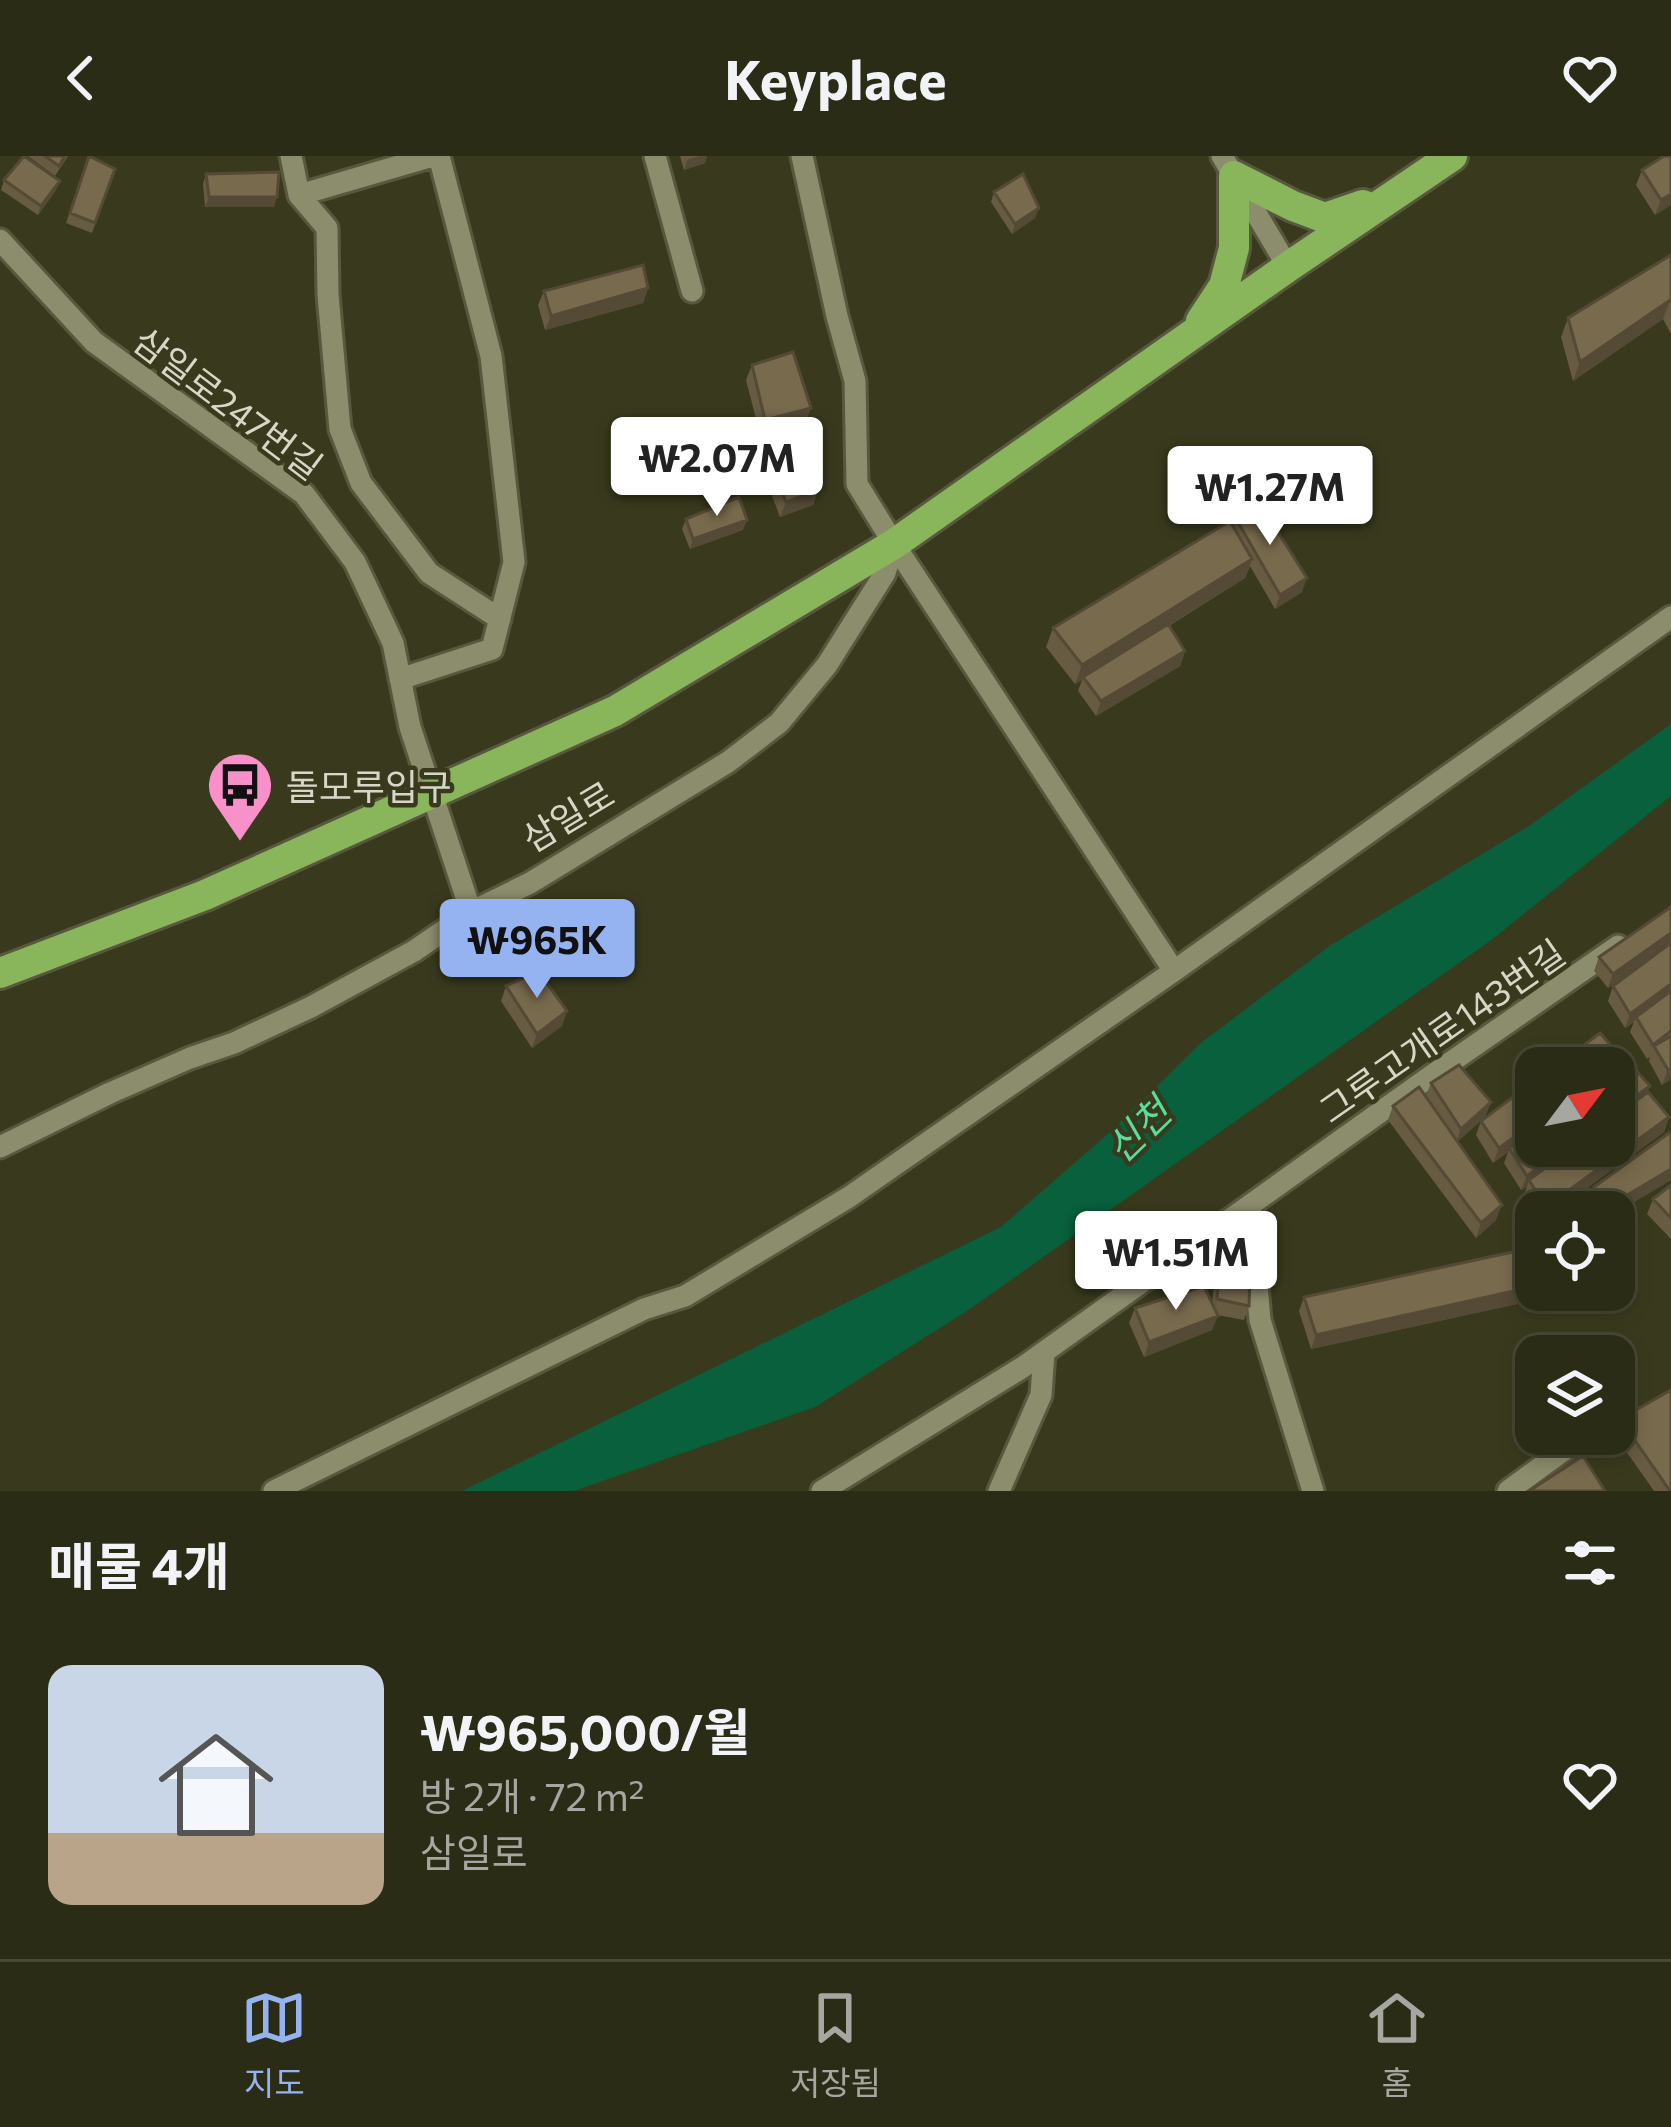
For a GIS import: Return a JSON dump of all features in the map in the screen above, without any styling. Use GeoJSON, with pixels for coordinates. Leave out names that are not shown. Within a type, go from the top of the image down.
{"type":"FeatureCollection","features":[{"type":"Feature","properties":{"kind":"main road","name":"삼일로"},"geometry":{"type":"LineString","coordinates":[[0,973],[205,895],[615,711],[893,544],[1452,156]]}},
{"type":"Feature","properties":{"kind":"main road"},"geometry":{"type":"LineString","coordinates":[[1228,166],[1294,206],[1325,218],[1402,190]]}},
{"type":"Feature","properties":{"kind":"main road"},"geometry":{"type":"LineString","coordinates":[[1191,335],[1224,286],[1234,248],[1228,166]]}},
{"type":"Feature","properties":{"kind":"street"},"geometry":{"type":"LineString","coordinates":[[291,156],[298,195],[327,228],[340,429],[361,483],[429,573],[500,619]]}},
{"type":"Feature","properties":{"kind":"street"},"geometry":{"type":"LineString","coordinates":[[298,195],[436,156],[490,356],[514,562],[492,650],[400,679]]}},
{"type":"Feature","properties":{"kind":"street"},"geometry":{"type":"LineString","coordinates":[[655,156],[692,291]]}},
{"type":"Feature","properties":{"kind":"street"},"geometry":{"type":"LineString","coordinates":[[802,156],[855,381],[857,484],[1174,971]]}},
{"type":"Feature","properties":{"kind":"street"},"geometry":{"type":"LineString","coordinates":[[1228,166],[1288,267]]}},
{"type":"Feature","properties":{"kind":"street","name":"삼일로247번길"},"geometry":{"type":"LineString","coordinates":[[0,240],[94,342],[304,494],[355,562],[393,643],[410,727],[471,912]]}},
{"type":"Feature","properties":{"kind":"street","name":"삼일로"},"geometry":{"type":"LineString","coordinates":[[0,1147],[110,1093],[311,1007],[704,779],[779,723],[797,703],[847,636],[885,573],[893,544]]}},
{"type":"Feature","properties":{"kind":"street"},"geometry":{"type":"LineString","coordinates":[[274,1491],[636,1313],[685,1295],[849,1197],[1671,617]]}},
{"type":"Feature","properties":{"kind":"street","name":"그루고개로143번길"},"geometry":{"type":"LineString","coordinates":[[821,1491],[1044,1352],[1634,936]]}},
{"type":"Feature","properties":{"kind":"street"},"geometry":{"type":"LineString","coordinates":[[1250,1204],[1260,1320],[1313,1491]]}},
{"type":"Feature","properties":{"kind":"street"},"geometry":{"type":"LineString","coordinates":[[999,1491],[1041,1395],[1044,1352]]}},
{"type":"Feature","properties":{"kind":"street"},"geometry":{"type":"LineString","coordinates":[[1508,1491],[1557,1455]]}},
{"type":"Feature","properties":{"kind":"water","name":"신천"},"geometry":{"type":"Polygon","coordinates":[[[1671,724],[1671,796],[1490,941],[970,1309],[815,1407],[574,1491],[462,1491],[1001,1227],[1109,1133],[1202,1042],[1331,945],[1529,826],[1671,724]]]}},
{"type":"Feature","properties":{"kind":"building"},"geometry":{"type":"Polygon","coordinates":[[[24,156],[60,181],[41,206],[4,180],[24,156]]]}},
{"type":"Feature","properties":{"kind":"building"},"geometry":{"type":"Polygon","coordinates":[[[45,156],[65,156],[59,166],[45,156]]]}},
{"type":"Feature","properties":{"kind":"building"},"geometry":{"type":"Polygon","coordinates":[[[89,156],[115,169],[95,223],[70,213],[89,156]]]}},
{"type":"Feature","properties":{"kind":"building"},"geometry":{"type":"Polygon","coordinates":[[[1671,156],[1671,194],[1661,200],[1642,170],[1671,156]]]}},
{"type":"Feature","properties":{"kind":"building"},"geometry":{"type":"Polygon","coordinates":[[[279,172],[277,197],[209,197],[206,174],[279,172]]]}},
{"type":"Feature","properties":{"kind":"building"},"geometry":{"type":"Polygon","coordinates":[[[1023,174],[1039,208],[1015,224],[994,192],[1023,174]]]}},
{"type":"Feature","properties":{"kind":"building"},"geometry":{"type":"Polygon","coordinates":[[[1671,255],[1671,303],[1580,362],[1568,318],[1671,255]]]}},
{"type":"Feature","properties":{"kind":"building"},"geometry":{"type":"Polygon","coordinates":[[[643,265],[648,288],[551,316],[544,291],[643,265]]]}},
{"type":"Feature","properties":{"kind":"building"},"geometry":{"type":"Polygon","coordinates":[[[793,352],[811,408],[765,420],[752,365],[793,352]]]}},
{"type":"Feature","properties":{"kind":"building"},"geometry":{"type":"Polygon","coordinates":[[[799,430],[818,490],[786,502],[762,442],[799,430]]]}},
{"type":"Feature","properties":{"kind":"building"},"geometry":{"type":"Polygon","coordinates":[[[739,497],[747,520],[693,539],[686,519],[739,497]]]}},
{"type":"Feature","properties":{"kind":"building"},"geometry":{"type":"Polygon","coordinates":[[[1257,499],[1307,578],[1280,595],[1235,517],[1257,499]]]}},
{"type":"Feature","properties":{"kind":"building"},"geometry":{"type":"Polygon","coordinates":[[[1230,521],[1252,559],[1082,665],[1053,628],[1230,521]]]}},
{"type":"Feature","properties":{"kind":"building"},"geometry":{"type":"Polygon","coordinates":[[[1168,624],[1185,651],[1101,701],[1083,677],[1168,624]]]}},
{"type":"Feature","properties":{"kind":"building"},"geometry":{"type":"Polygon","coordinates":[[[1671,907],[1671,933],[1613,974],[1599,957],[1671,907]]]}},
{"type":"Feature","properties":{"kind":"building"},"geometry":{"type":"Polygon","coordinates":[[[1671,943],[1671,984],[1630,1014],[1613,986],[1671,943]]]}},
{"type":"Feature","properties":{"kind":"building"},"geometry":{"type":"Polygon","coordinates":[[[538,971],[567,1011],[537,1034],[506,986],[538,971]]]}},
{"type":"Feature","properties":{"kind":"building"},"geometry":{"type":"Polygon","coordinates":[[[1671,991],[1671,1031],[1653,1045],[1636,1017],[1671,991]]]}},
{"type":"Feature","properties":{"kind":"building"},"geometry":{"type":"Polygon","coordinates":[[[1600,1033],[1612,1047],[1581,1047],[1600,1033]]]}},
{"type":"Feature","properties":{"kind":"building"},"geometry":{"type":"Polygon","coordinates":[[[1671,1036],[1671,1068],[1668,1070],[1654,1046],[1671,1036]]]}},
{"type":"Feature","properties":{"kind":"building"},"geometry":{"type":"Polygon","coordinates":[[[1459,1065],[1491,1102],[1461,1129],[1431,1083],[1459,1065]]]}},
{"type":"Feature","properties":{"kind":"building"},"geometry":{"type":"Polygon","coordinates":[[[1635,1069],[1650,1086],[1635,1097],[1635,1069]]]}},
{"type":"Feature","properties":{"kind":"building"},"geometry":{"type":"Polygon","coordinates":[[[1419,1087],[1502,1205],[1481,1223],[1393,1106],[1419,1087]]]}},
{"type":"Feature","properties":{"kind":"building"},"geometry":{"type":"Polygon","coordinates":[[[1648,1092],[1669,1117],[1635,1142],[1635,1102],[1648,1092]]]}},
{"type":"Feature","properties":{"kind":"building"},"geometry":{"type":"Polygon","coordinates":[[[1515,1096],[1515,1136],[1499,1148],[1481,1121],[1515,1096]]]}},
{"type":"Feature","properties":{"kind":"building"},"geometry":{"type":"Polygon","coordinates":[[[1671,1135],[1671,1169],[1634,1191],[1597,1191],[1594,1187],[1622,1167],[1635,1167],[1635,1157],[1671,1135]]]}},
{"type":"Feature","properties":{"kind":"building"},"geometry":{"type":"Polygon","coordinates":[[[1547,1167],[1601,1167],[1568,1191],[1536,1191],[1529,1180],[1547,1167]]]}},
{"type":"Feature","properties":{"kind":"building"},"geometry":{"type":"Polygon","coordinates":[[[1671,1185],[1671,1218],[1653,1199],[1671,1185]]]}},
{"type":"Feature","properties":{"kind":"building"},"geometry":{"type":"Polygon","coordinates":[[[1223,1229],[1251,1235],[1249,1306],[1217,1299],[1223,1229]]]}},
{"type":"Feature","properties":{"kind":"building"},"geometry":{"type":"Polygon","coordinates":[[[1515,1252],[1515,1291],[1316,1335],[1304,1297],[1515,1252]]]}},
{"type":"Feature","properties":{"kind":"building"},"geometry":{"type":"Polygon","coordinates":[[[1204,1286],[1218,1316],[1149,1342],[1135,1308],[1204,1286]]]}},
{"type":"Feature","properties":{"kind":"building"},"geometry":{"type":"Polygon","coordinates":[[[1671,1390],[1671,1491],[1635,1441],[1635,1410],[1671,1390]]]}},
{"type":"Feature","properties":{"kind":"building"},"geometry":{"type":"Polygon","coordinates":[[[1583,1456],[1605,1491],[1529,1491],[1583,1456]]]}},
{"type":"Feature","properties":{"kind":"place","name":"돌모루입구"},"geometry":{"type":"Point","coordinates":[240,844]}}]}
